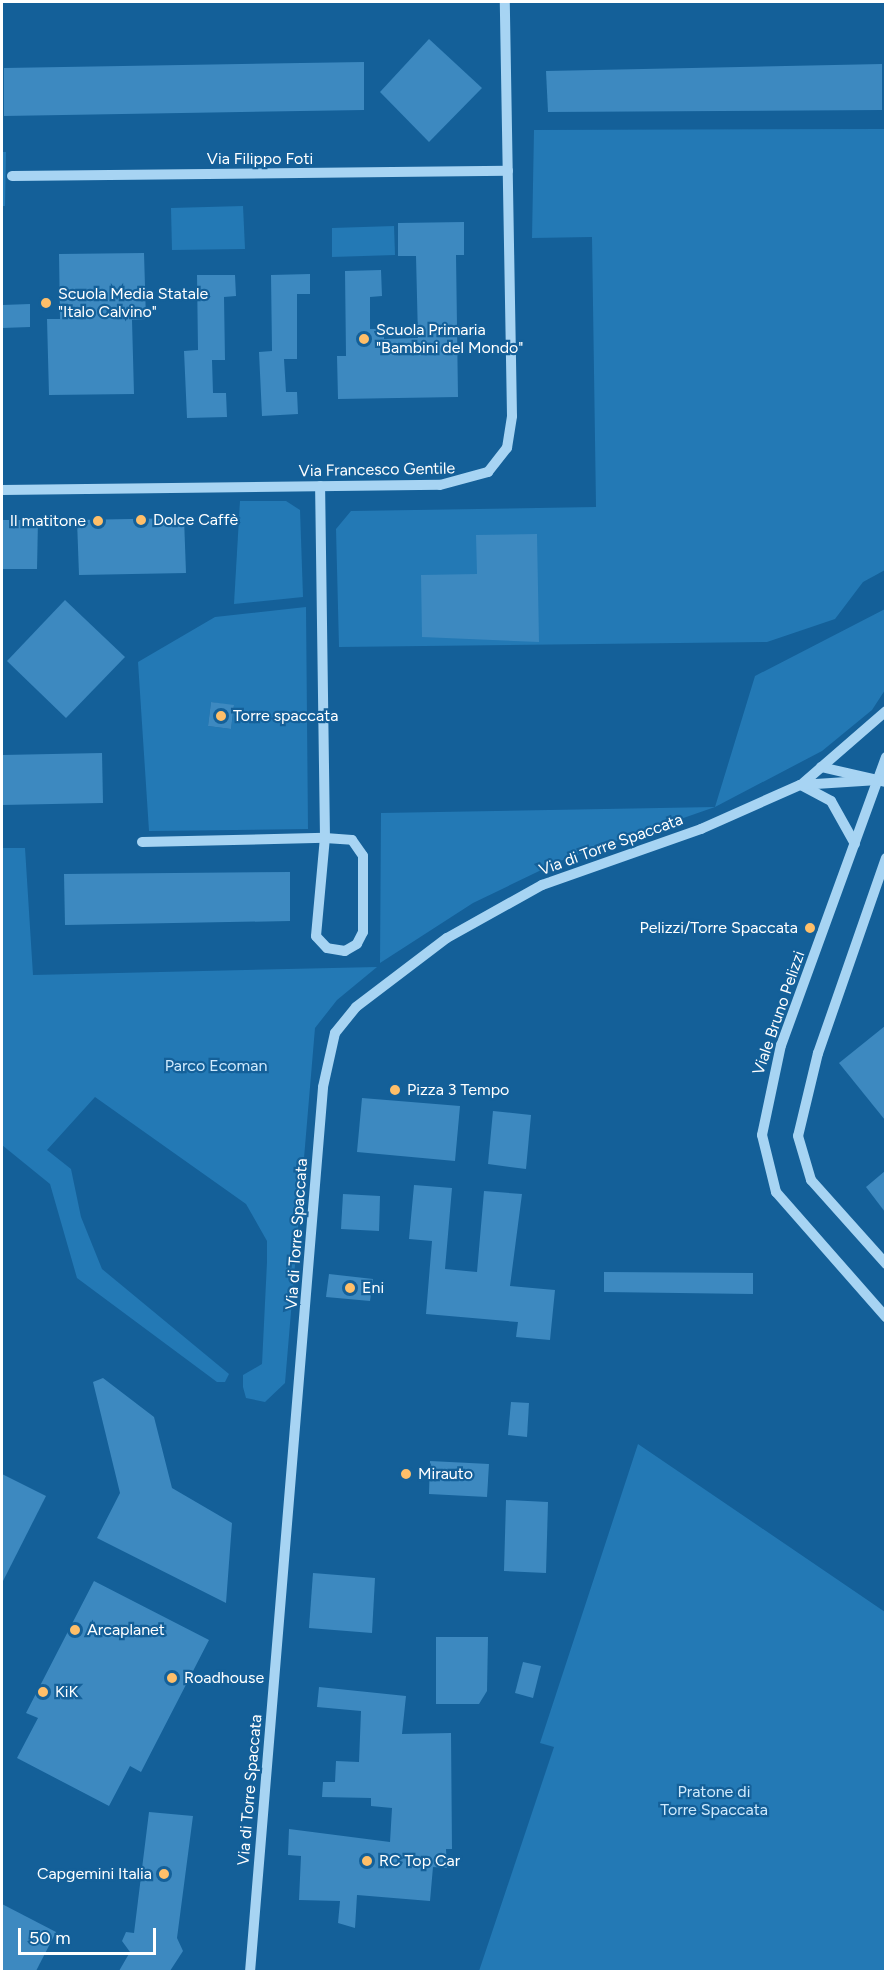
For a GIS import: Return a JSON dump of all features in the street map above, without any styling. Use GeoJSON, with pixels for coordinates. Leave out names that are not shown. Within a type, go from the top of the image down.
{"type":"FeatureCollection","features":[{"type":"Feature","properties":{"kind":"street","name":"Via Francesco Gentile"},"geometry":{"type":"LineString","coordinates":[[2,490],[463,483],[488,472],[503,455],[512,417],[505,2]]}},
{"type":"Feature","properties":{"kind":"street","name":"Via Filippo Foti"},"geometry":{"type":"LineString","coordinates":[[12,176],[508,171]]}},
{"type":"Feature","properties":{"kind":"street"},"geometry":{"type":"LineString","coordinates":[[142,842],[325,838],[352,840],[363,856],[363,932],[357,944],[345,951],[323,946],[315,932],[325,838],[320,486]]}},
{"type":"Feature","properties":{"kind":"street","name":"Via di Torre Spaccata"},"geometry":{"type":"LineString","coordinates":[[250,1971],[323,1087],[334,1033],[375,991],[499,906],[800,785],[885,711]]}},
{"type":"Feature","properties":{"kind":"street","name":"Viale Bruno Pelizzi"},"geometry":{"type":"LineString","coordinates":[[885,758],[882,781],[855,844],[781,1045],[764,1116],[763,1151],[786,1205],[885,1317]]}},
{"type":"Feature","properties":{"kind":"street"},"geometry":{"type":"LineString","coordinates":[[821,767],[882,781]]}},
{"type":"Feature","properties":{"kind":"street","name":"Via di Torre Spaccata"},"geometry":{"type":"LineString","coordinates":[[800,785],[882,781]]}},
{"type":"Feature","properties":{"kind":"street"},"geometry":{"type":"LineString","coordinates":[[800,785],[831,801],[855,844]]}},
{"type":"Feature","properties":{"kind":"street"},"geometry":{"type":"LineString","coordinates":[[885,858],[818,1053],[798,1136],[812,1180],[885,1264]]}},
{"type":"Feature","properties":{"kind":"green space"},"geometry":{"type":"Polygon","coordinates":[[[885,129],[885,570],[863,582],[835,619],[767,642],[339,647],[336,529],[351,511],[596,507],[592,237],[532,238],[534,130],[885,129]]]}},
{"type":"Feature","properties":{"kind":"green space"},"geometry":{"type":"Polygon","coordinates":[[[2,152],[6,152],[5,206],[2,206],[2,152]]]}},
{"type":"Feature","properties":{"kind":"green space"},"geometry":{"type":"Polygon","coordinates":[[[243,206],[245,249],[172,250],[171,208],[243,206]]]}},
{"type":"Feature","properties":{"kind":"green space"},"geometry":{"type":"Polygon","coordinates":[[[394,226],[395,255],[332,257],[332,228],[394,226]]]}},
{"type":"Feature","properties":{"kind":"green space"},"geometry":{"type":"Polygon","coordinates":[[[240,501],[286,501],[300,510],[303,597],[234,604],[240,501]]]}},
{"type":"Feature","properties":{"kind":"green space"},"geometry":{"type":"Polygon","coordinates":[[[306,607],[308,829],[149,831],[138,662],[215,617],[306,607]],[[211,702],[208,726],[231,729],[234,706],[211,702]]]}},
{"type":"Feature","properties":{"kind":"green space"},"geometry":{"type":"Polygon","coordinates":[[[885,609],[885,690],[872,710],[822,751],[715,807],[755,676],[885,609]]]}},
{"type":"Feature","properties":{"kind":"green space"},"geometry":{"type":"Polygon","coordinates":[[[715,807],[560,861],[473,903],[380,963],[381,813],[715,807]]]}},
{"type":"Feature","properties":{"kind":"green space","name":"Parco Ecoman"},"geometry":{"type":"Polygon","coordinates":[[[2,848],[25,848],[33,975],[377,967],[337,1000],[315,1028],[285,1383],[265,1402],[246,1398],[243,1387],[243,1375],[262,1364],[267,1262],[267,1241],[246,1204],[95,1097],[47,1150],[71,1169],[81,1217],[102,1269],[229,1374],[225,1382],[217,1382],[77,1278],[50,1184],[2,1145],[2,848]]]}},
{"type":"Feature","properties":{"kind":"green space","name":"Pratone di Torre Spaccata"},"geometry":{"type":"Polygon","coordinates":[[[638,1444],[885,1612],[885,1971],[479,1971],[554,1747],[540,1743],[638,1444]]]}},
{"type":"Feature","properties":{"kind":"building"},"geometry":{"type":"Polygon","coordinates":[[[429,39],[482,88],[429,142],[380,92],[429,39]]]}},
{"type":"Feature","properties":{"kind":"building"},"geometry":{"type":"Polygon","coordinates":[[[364,62],[364,110],[4,116],[4,68],[364,62]]]}},
{"type":"Feature","properties":{"kind":"building"},"geometry":{"type":"Polygon","coordinates":[[[882,64],[882,110],[548,112],[546,71],[882,64]]]}},
{"type":"Feature","properties":{"kind":"building"},"geometry":{"type":"Polygon","coordinates":[[[464,222],[464,255],[456,255],[458,397],[338,399],[337,356],[346,356],[345,271],[381,270],[382,296],[370,297],[370,329],[384,329],[384,339],[418,338],[416,256],[398,256],[398,223],[464,222]]]}},
{"type":"Feature","properties":{"kind":"building"},"geometry":{"type":"Polygon","coordinates":[[[144,253],[146,319],[132,320],[134,394],[49,395],[47,319],[60,319],[59,254],[144,253]]]}},
{"type":"Feature","properties":{"kind":"building"},"geometry":{"type":"Polygon","coordinates":[[[310,274],[310,294],[297,294],[297,359],[284,359],[286,392],[297,392],[298,414],[262,416],[259,352],[272,351],[271,275],[310,274]]]}},
{"type":"Feature","properties":{"kind":"building"},"geometry":{"type":"Polygon","coordinates":[[[197,275],[235,275],[236,296],[224,297],[225,360],[212,360],[213,393],[226,393],[227,417],[187,418],[184,351],[198,350],[197,275]]]}},
{"type":"Feature","properties":{"kind":"building"},"geometry":{"type":"Polygon","coordinates":[[[30,304],[30,327],[2,328],[2,305],[30,304]]]}},
{"type":"Feature","properties":{"kind":"building"},"geometry":{"type":"Polygon","coordinates":[[[184,518],[186,573],[79,575],[77,520],[184,518]]]}},
{"type":"Feature","properties":{"kind":"building"},"geometry":{"type":"Polygon","coordinates":[[[2,520],[38,520],[37,569],[2,569],[2,520]]]}},
{"type":"Feature","properties":{"kind":"building"},"geometry":{"type":"Polygon","coordinates":[[[537,534],[539,642],[422,637],[421,575],[477,574],[476,535],[537,534]]]}},
{"type":"Feature","properties":{"kind":"building"},"geometry":{"type":"Polygon","coordinates":[[[65,600],[125,657],[66,718],[7,661],[65,600]]]}},
{"type":"Feature","properties":{"kind":"building","name":"Torre spaccata"},"geometry":{"type":"Polygon","coordinates":[[[211,702],[234,705],[231,729],[208,726],[211,702]]]}},
{"type":"Feature","properties":{"kind":"building"},"geometry":{"type":"Polygon","coordinates":[[[102,753],[103,803],[2,805],[2,755],[102,753]]]}},
{"type":"Feature","properties":{"kind":"building"},"geometry":{"type":"Polygon","coordinates":[[[290,872],[290,921],[65,925],[64,874],[290,872]]]}},
{"type":"Feature","properties":{"kind":"building"},"geometry":{"type":"Polygon","coordinates":[[[885,1026],[885,1120],[839,1063],[885,1026]]]}},
{"type":"Feature","properties":{"kind":"building"},"geometry":{"type":"Polygon","coordinates":[[[362,1098],[460,1106],[455,1161],[357,1152],[362,1098]]]}},
{"type":"Feature","properties":{"kind":"building"},"geometry":{"type":"Polygon","coordinates":[[[493,1111],[531,1115],[526,1169],[488,1164],[493,1111]]]}},
{"type":"Feature","properties":{"kind":"building"},"geometry":{"type":"Polygon","coordinates":[[[885,1171],[885,1212],[866,1187],[885,1171]]]}},
{"type":"Feature","properties":{"kind":"building"},"geometry":{"type":"Polygon","coordinates":[[[414,1185],[452,1188],[445,1269],[477,1272],[484,1191],[522,1194],[510,1286],[555,1290],[550,1340],[516,1337],[518,1322],[426,1314],[432,1241],[409,1239],[414,1185]]]}},
{"type":"Feature","properties":{"kind":"building"},"geometry":{"type":"Polygon","coordinates":[[[343,1194],[380,1196],[379,1231],[341,1229],[343,1194]]]}},
{"type":"Feature","properties":{"kind":"building"},"geometry":{"type":"Polygon","coordinates":[[[604,1272],[753,1273],[753,1294],[604,1292],[604,1272]]]}},
{"type":"Feature","properties":{"kind":"building","name":"Eni"},"geometry":{"type":"Polygon","coordinates":[[[329,1274],[373,1279],[370,1301],[326,1297],[329,1274]]]}},
{"type":"Feature","properties":{"kind":"building"},"geometry":{"type":"Polygon","coordinates":[[[103,1378],[154,1417],[172,1488],[232,1523],[226,1603],[97,1538],[120,1493],[93,1382],[103,1378]]]}},
{"type":"Feature","properties":{"kind":"building"},"geometry":{"type":"Polygon","coordinates":[[[511,1402],[529,1403],[527,1437],[508,1435],[511,1402]]]}},
{"type":"Feature","properties":{"kind":"building"},"geometry":{"type":"Polygon","coordinates":[[[430,1461],[489,1464],[487,1497],[429,1494],[430,1461]]]}},
{"type":"Feature","properties":{"kind":"building"},"geometry":{"type":"Polygon","coordinates":[[[2,1474],[46,1496],[2,1583],[2,1474]]]}},
{"type":"Feature","properties":{"kind":"building"},"geometry":{"type":"Polygon","coordinates":[[[506,1500],[548,1502],[546,1573],[504,1571],[506,1500]]]}},
{"type":"Feature","properties":{"kind":"building"},"geometry":{"type":"Polygon","coordinates":[[[313,1573],[375,1578],[372,1633],[309,1628],[313,1573]]]}},
{"type":"Feature","properties":{"kind":"building"},"geometry":{"type":"Polygon","coordinates":[[[94,1581],[209,1640],[141,1772],[130,1766],[109,1806],[17,1758],[38,1718],[26,1713],[94,1581]]]}},
{"type":"Feature","properties":{"kind":"building"},"geometry":{"type":"Polygon","coordinates":[[[436,1637],[488,1637],[487,1691],[479,1704],[436,1704],[436,1637]]]}},
{"type":"Feature","properties":{"kind":"building"},"geometry":{"type":"Polygon","coordinates":[[[523,1662],[541,1666],[533,1698],[515,1693],[523,1662]]]}},
{"type":"Feature","properties":{"kind":"building"},"geometry":{"type":"Polygon","coordinates":[[[319,1687],[406,1696],[402,1734],[451,1733],[452,1849],[446,1849],[447,1868],[433,1867],[430,1901],[357,1895],[355,1928],[338,1923],[340,1901],[299,1900],[301,1856],[288,1855],[289,1829],[390,1842],[392,1808],[371,1806],[371,1798],[322,1797],[323,1782],[335,1782],[336,1761],[359,1762],[361,1711],[317,1707],[319,1687]]]}},
{"type":"Feature","properties":{"kind":"building","name":"Capgemini Italia"},"geometry":{"type":"Polygon","coordinates":[[[149,1812],[193,1816],[177,1938],[183,1951],[170,1971],[119,1971],[130,1952],[122,1941],[126,1932],[134,1933],[149,1812]]]}},
{"type":"Feature","properties":{"kind":"building"},"geometry":{"type":"Polygon","coordinates":[[[2,1904],[56,1932],[36,1971],[2,1971],[2,1904]]]}},
{"type":"Feature","properties":{"kind":"place","name":"Scuola Media Statale \"Italo Calvino\""},"geometry":{"type":"Point","coordinates":[46,303]}},
{"type":"Feature","properties":{"kind":"place","name":"Scuola Primaria \"Bambini del Mondo\""},"geometry":{"type":"Point","coordinates":[364,339]}},
{"type":"Feature","properties":{"kind":"place","name":"Dolce Caffè"},"geometry":{"type":"Point","coordinates":[141,520]}},
{"type":"Feature","properties":{"kind":"place","name":"Il matitone"},"geometry":{"type":"Point","coordinates":[98,521]}},
{"type":"Feature","properties":{"kind":"place","name":"Torre spaccata"},"geometry":{"type":"Point","coordinates":[221,716]}},
{"type":"Feature","properties":{"kind":"place","name":"Pelizzi/Torre Spaccata"},"geometry":{"type":"Point","coordinates":[810,928]}},
{"type":"Feature","properties":{"kind":"place","name":"Pizza 3 Tempo"},"geometry":{"type":"Point","coordinates":[395,1090]}},
{"type":"Feature","properties":{"kind":"place","name":"Eni"},"geometry":{"type":"Point","coordinates":[350,1288]}},
{"type":"Feature","properties":{"kind":"place","name":"Mirauto"},"geometry":{"type":"Point","coordinates":[406,1474]}},
{"type":"Feature","properties":{"kind":"place","name":"Arcaplanet"},"geometry":{"type":"Point","coordinates":[75,1630]}},
{"type":"Feature","properties":{"kind":"place","name":"Roadhouse"},"geometry":{"type":"Point","coordinates":[172,1678]}},
{"type":"Feature","properties":{"kind":"place","name":"KiK"},"geometry":{"type":"Point","coordinates":[43,1692]}},
{"type":"Feature","properties":{"kind":"place","name":"RC Top Car"},"geometry":{"type":"Point","coordinates":[367,1861]}},
{"type":"Feature","properties":{"kind":"place","name":"Capgemini Italia"},"geometry":{"type":"Point","coordinates":[164,1874]}}]}
